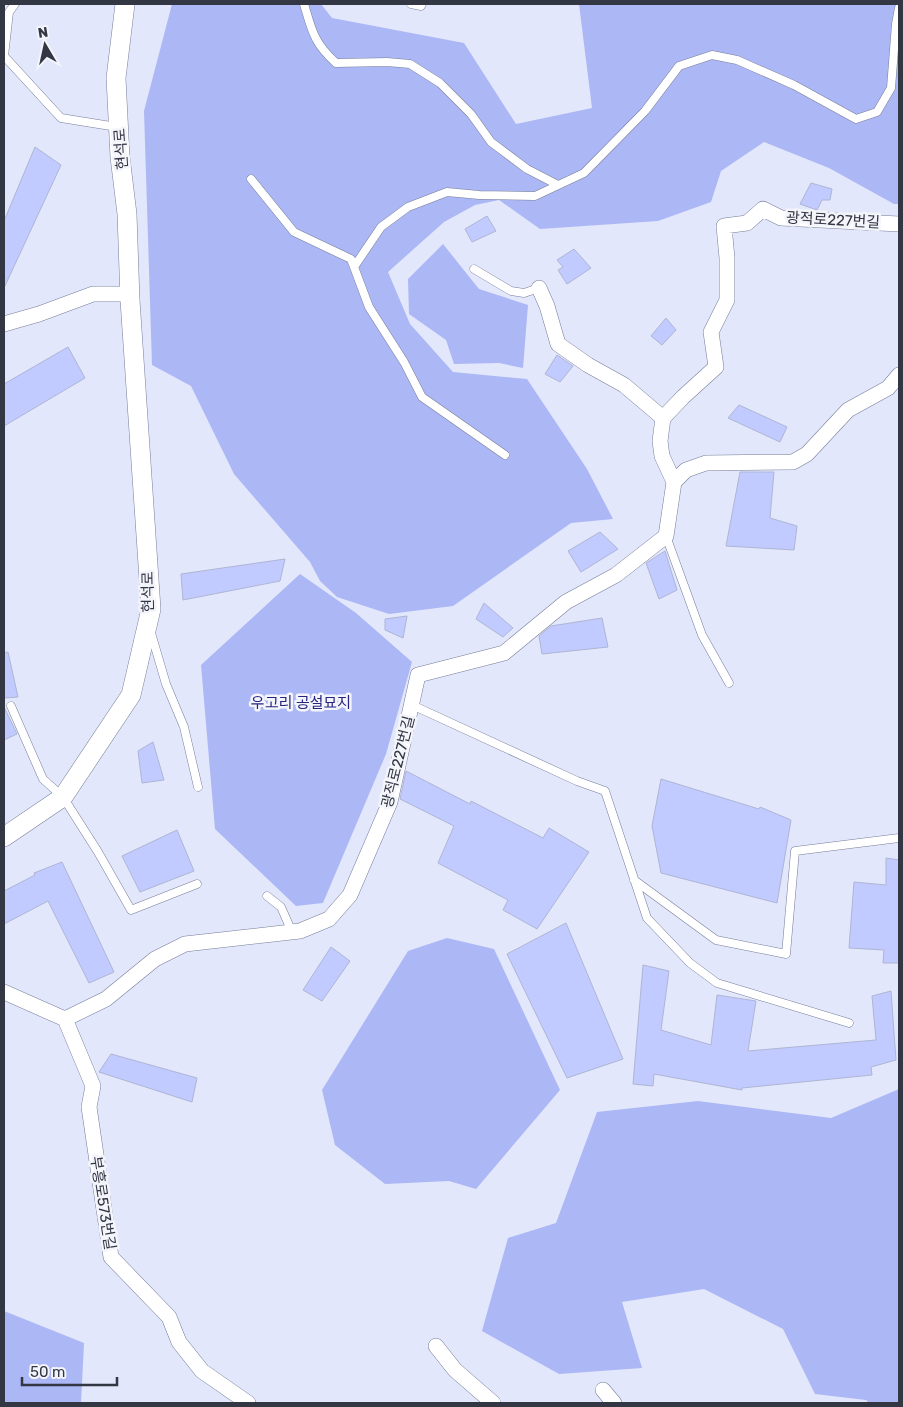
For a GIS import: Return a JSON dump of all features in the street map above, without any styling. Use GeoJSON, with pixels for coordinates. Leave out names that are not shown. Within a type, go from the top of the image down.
{"type":"FeatureCollection","features":[{"type":"Feature","properties":{"kind":"street","name":"현석로"},"geometry":{"type":"LineString","coordinates":[[4,837],[63,797],[131,695],[151,609],[130,294],[128,214],[120,157],[116,78],[124,4]]}},
{"type":"Feature","properties":{"kind":"street","name":"광적로227번길"},"geometry":{"type":"LineString","coordinates":[[663,418],[716,367],[711,332],[727,300],[727,258],[724,226],[747,222],[763,209],[781,218],[899,224]]}},
{"type":"Feature","properties":{"kind":"street"},"geometry":{"type":"LineString","coordinates":[[539,288],[547,306],[558,344],[588,365],[624,385],[663,418],[660,441],[662,456],[674,482],[666,536]]}},
{"type":"Feature","properties":{"kind":"street"},"geometry":{"type":"LineString","coordinates":[[4,324],[39,314],[93,294],[130,294]]}},
{"type":"Feature","properties":{"kind":"street"},"geometry":{"type":"LineString","coordinates":[[674,482],[686,470],[706,463],[793,462],[807,454],[848,410],[888,388],[899,374]]}},
{"type":"Feature","properties":{"kind":"street","name":"광적로227번길"},"geometry":{"type":"LineString","coordinates":[[65,1019],[106,999],[155,959],[185,944],[300,931],[329,919],[350,895],[390,802],[418,675],[504,653],[566,602],[616,574],[666,536]]}},
{"type":"Feature","properties":{"kind":"street"},"geometry":{"type":"LineString","coordinates":[[4,992],[65,1019]]}},
{"type":"Feature","properties":{"kind":"street","name":"부흥로573번길"},"geometry":{"type":"LineString","coordinates":[[65,1019],[93,1086],[89,1107],[111,1257],[169,1317],[179,1342],[202,1372],[248,1403]]}},
{"type":"Feature","properties":{"kind":"street"},"geometry":{"type":"LineString","coordinates":[[436,1346],[455,1370],[493,1403]]}},
{"type":"Feature","properties":{"kind":"street"},"geometry":{"type":"LineString","coordinates":[[603,1390],[614,1403]]}},
{"type":"Feature","properties":{"kind":"lane"},"geometry":{"type":"LineString","coordinates":[[15,4],[9,12],[4,56],[61,118],[119,127]]}},
{"type":"Feature","properties":{"kind":"lane"},"geometry":{"type":"LineString","coordinates":[[304,4],[313,36],[327,55],[336,63],[387,62],[410,64],[440,83],[471,114],[491,142],[528,169],[558,185]]}},
{"type":"Feature","properties":{"kind":"lane"},"geometry":{"type":"LineString","coordinates":[[411,4],[422,6],[422,4]]}},
{"type":"Feature","properties":{"kind":"lane"},"geometry":{"type":"LineString","coordinates":[[354,267],[381,227],[408,207],[447,192],[479,195],[536,196],[584,173],[645,111],[679,66],[712,55],[737,60],[786,81],[856,118],[877,112],[891,88],[899,12]]}},
{"type":"Feature","properties":{"kind":"lane"},"geometry":{"type":"LineString","coordinates":[[250,180],[294,232],[351,259],[369,307],[404,362],[422,397],[505,455]]}},
{"type":"Feature","properties":{"kind":"lane"},"geometry":{"type":"LineString","coordinates":[[474,269],[510,291],[524,293],[539,288]]}},
{"type":"Feature","properties":{"kind":"lane"},"geometry":{"type":"LineString","coordinates":[[666,536],[702,635],[728,683]]}},
{"type":"Feature","properties":{"kind":"lane"},"geometry":{"type":"LineString","coordinates":[[148,624],[166,684],[184,727],[198,787]]}},
{"type":"Feature","properties":{"kind":"lane"},"geometry":{"type":"LineString","coordinates":[[412,705],[577,780],[605,790],[647,918],[690,963],[717,983],[849,1023]]}},
{"type":"Feature","properties":{"kind":"lane"},"geometry":{"type":"LineString","coordinates":[[11,706],[43,779],[63,797],[98,852],[131,910],[197,884]]}},
{"type":"Feature","properties":{"kind":"lane"},"geometry":{"type":"LineString","coordinates":[[634,880],[716,940],[786,954],[794,852],[899,838]]}},
{"type":"Feature","properties":{"kind":"lane"},"geometry":{"type":"LineString","coordinates":[[267,896],[280,907],[292,932]]}},
{"type":"Feature","properties":{"kind":"green space"},"geometry":{"type":"Polygon","coordinates":[[[172,4],[321,4],[332,18],[464,43],[516,124],[592,108],[579,4],[899,4],[899,204],[894,204],[829,168],[764,142],[721,171],[711,202],[658,221],[540,229],[499,200],[475,205],[444,222],[388,272],[410,324],[453,372],[527,379],[587,469],[613,519],[571,523],[453,606],[389,614],[337,597],[320,581],[310,562],[234,474],[191,386],[152,365],[144,111],[172,4]]]}},
{"type":"Feature","properties":{"kind":"green space"},"geometry":{"type":"Polygon","coordinates":[[[443,244],[479,289],[528,305],[523,368],[499,363],[454,364],[446,340],[409,314],[408,279],[443,244]]]}},
{"type":"Feature","properties":{"kind":"green space","name":"우고리 공설묘지"},"geometry":{"type":"Polygon","coordinates":[[[300,574],[356,613],[412,662],[386,754],[323,903],[296,906],[215,829],[201,665],[300,574]]]}},
{"type":"Feature","properties":{"kind":"green space"},"geometry":{"type":"Polygon","coordinates":[[[447,938],[494,949],[560,1090],[476,1189],[449,1181],[385,1184],[335,1145],[322,1090],[408,951],[447,938]]]}},
{"type":"Feature","properties":{"kind":"green space"},"geometry":{"type":"Polygon","coordinates":[[[899,1089],[899,1403],[869,1403],[866,1400],[815,1394],[783,1329],[704,1289],[622,1302],[642,1368],[559,1374],[482,1331],[508,1238],[556,1223],[597,1112],[698,1101],[831,1118],[899,1089]]]}},
{"type":"Feature","properties":{"kind":"green space"},"geometry":{"type":"Polygon","coordinates":[[[4,1311],[84,1343],[81,1403],[4,1403],[4,1311]]]}},
{"type":"Feature","properties":{"kind":"building"},"geometry":{"type":"Polygon","coordinates":[[[35,147],[61,165],[4,288],[4,221],[35,147]]]}},
{"type":"Feature","properties":{"kind":"building"},"geometry":{"type":"Polygon","coordinates":[[[811,183],[832,189],[830,200],[822,200],[817,210],[800,204],[811,183]]]}},
{"type":"Feature","properties":{"kind":"building"},"geometry":{"type":"Polygon","coordinates":[[[487,216],[496,231],[472,242],[465,229],[487,216]]]}},
{"type":"Feature","properties":{"kind":"building"},"geometry":{"type":"Polygon","coordinates":[[[574,249],[591,268],[567,284],[558,270],[563,267],[557,260],[574,249]]]}},
{"type":"Feature","properties":{"kind":"building"},"geometry":{"type":"Polygon","coordinates":[[[666,318],[676,330],[662,345],[651,336],[666,318]]]}},
{"type":"Feature","properties":{"kind":"building"},"geometry":{"type":"Polygon","coordinates":[[[68,347],[85,378],[4,426],[4,384],[68,347]]]}},
{"type":"Feature","properties":{"kind":"building"},"geometry":{"type":"Polygon","coordinates":[[[557,355],[573,366],[560,382],[545,374],[557,355]]]}},
{"type":"Feature","properties":{"kind":"building"},"geometry":{"type":"Polygon","coordinates":[[[739,405],[787,427],[780,442],[728,418],[739,405]]]}},
{"type":"Feature","properties":{"kind":"building"},"geometry":{"type":"Polygon","coordinates":[[[740,472],[774,472],[770,518],[797,526],[794,550],[726,546],[740,472]]]}},
{"type":"Feature","properties":{"kind":"building"},"geometry":{"type":"Polygon","coordinates":[[[600,532],[618,549],[581,572],[568,551],[600,532]]]}},
{"type":"Feature","properties":{"kind":"building"},"geometry":{"type":"Polygon","coordinates":[[[665,551],[677,590],[659,599],[646,563],[665,551]]]}},
{"type":"Feature","properties":{"kind":"building"},"geometry":{"type":"Polygon","coordinates":[[[285,559],[280,581],[183,600],[181,574],[285,559]]]}},
{"type":"Feature","properties":{"kind":"building"},"geometry":{"type":"Polygon","coordinates":[[[484,603],[513,628],[503,637],[476,619],[484,603]]]}},
{"type":"Feature","properties":{"kind":"building"},"geometry":{"type":"Polygon","coordinates":[[[407,616],[403,638],[385,630],[385,619],[407,616]]]}},
{"type":"Feature","properties":{"kind":"building"},"geometry":{"type":"Polygon","coordinates":[[[602,618],[608,647],[542,654],[539,636],[551,626],[602,618]]]}},
{"type":"Feature","properties":{"kind":"building"},"geometry":{"type":"Polygon","coordinates":[[[8,652],[18,697],[4,698],[4,653],[8,652]]]}},
{"type":"Feature","properties":{"kind":"building"},"geometry":{"type":"Polygon","coordinates":[[[4,707],[17,734],[4,740],[4,707]]]}},
{"type":"Feature","properties":{"kind":"building"},"geometry":{"type":"Polygon","coordinates":[[[153,742],[164,780],[142,783],[138,751],[153,742]]]}},
{"type":"Feature","properties":{"kind":"building"},"geometry":{"type":"Polygon","coordinates":[[[406,771],[470,804],[471,801],[543,838],[549,828],[589,852],[537,929],[503,910],[508,900],[438,863],[454,826],[400,799],[406,771]]]}},
{"type":"Feature","properties":{"kind":"building"},"geometry":{"type":"Polygon","coordinates":[[[661,779],[759,809],[760,807],[791,820],[777,903],[661,873],[652,826],[661,779]]]}},
{"type":"Feature","properties":{"kind":"building"},"geometry":{"type":"Polygon","coordinates":[[[177,830],[194,871],[140,892],[122,856],[177,830]]]}},
{"type":"Feature","properties":{"kind":"building"},"geometry":{"type":"Polygon","coordinates":[[[886,858],[899,860],[899,963],[883,963],[884,950],[849,948],[854,882],[886,885],[886,858]]]}},
{"type":"Feature","properties":{"kind":"building"},"geometry":{"type":"Polygon","coordinates":[[[62,862],[114,972],[89,983],[48,901],[4,924],[4,891],[35,875],[34,873],[62,862]]]}},
{"type":"Feature","properties":{"kind":"building"},"geometry":{"type":"Polygon","coordinates":[[[566,923],[623,1059],[567,1078],[507,954],[566,923]]]}},
{"type":"Feature","properties":{"kind":"building"},"geometry":{"type":"Polygon","coordinates":[[[331,947],[350,961],[322,1001],[303,990],[331,947]]]}},
{"type":"Feature","properties":{"kind":"building"},"geometry":{"type":"Polygon","coordinates":[[[643,965],[669,971],[661,1030],[711,1045],[717,995],[756,1001],[748,1051],[876,1040],[872,996],[891,991],[896,1060],[871,1067],[872,1075],[742,1088],[742,1090],[654,1074],[653,1086],[633,1084],[643,965]]]}},
{"type":"Feature","properties":{"kind":"building"},"geometry":{"type":"Polygon","coordinates":[[[111,1054],[197,1078],[192,1102],[99,1072],[111,1054]]]}}]}
